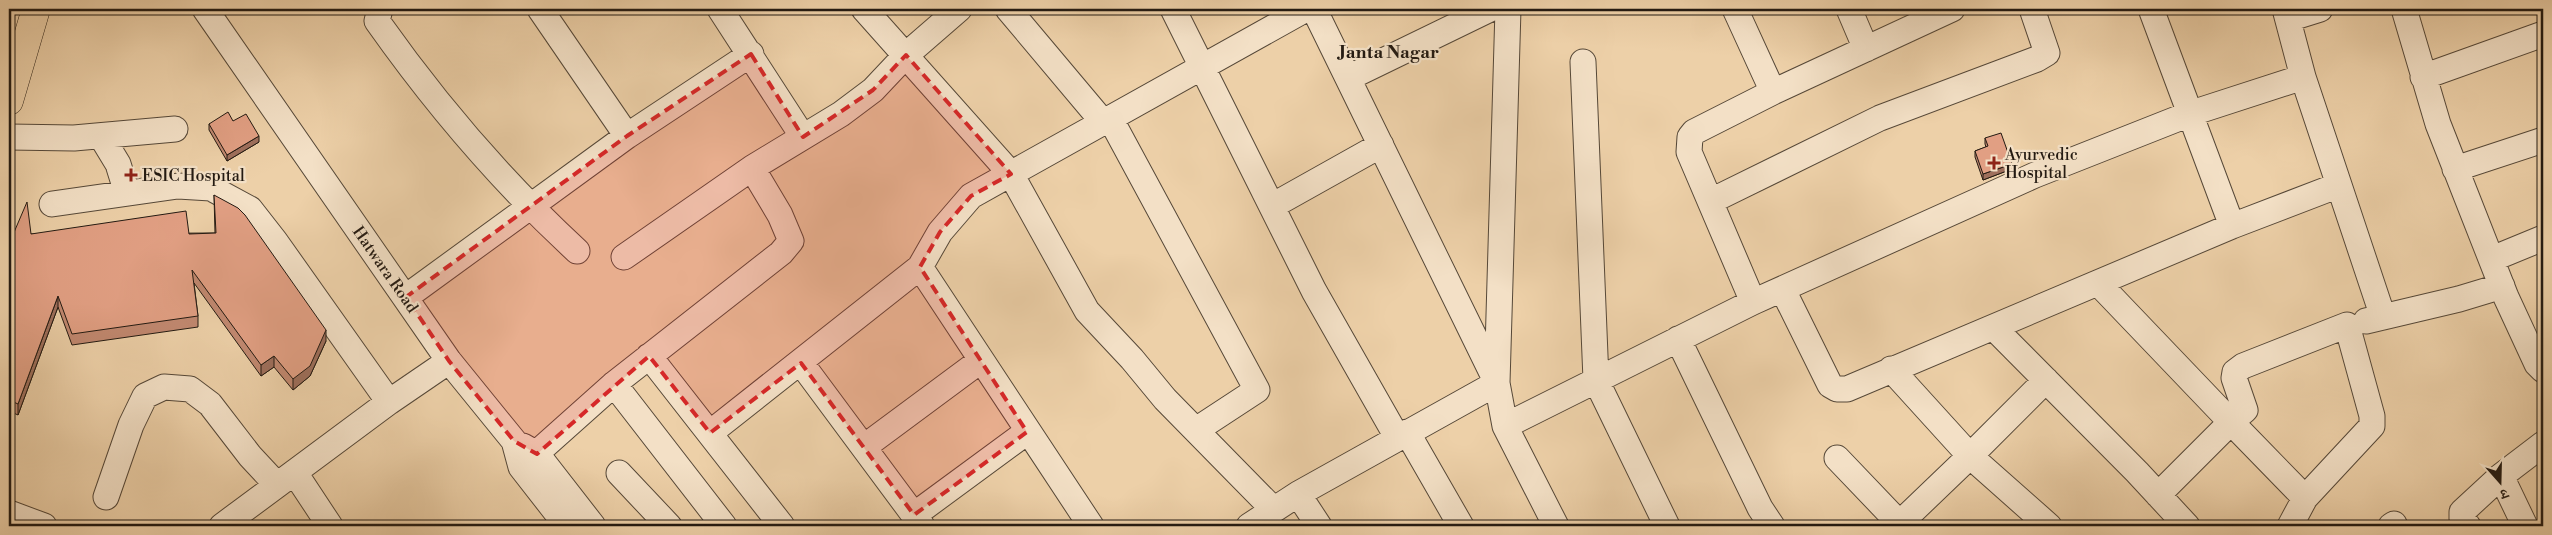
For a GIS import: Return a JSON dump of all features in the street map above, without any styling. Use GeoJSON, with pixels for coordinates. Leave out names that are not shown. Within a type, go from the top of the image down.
{"type":"FeatureCollection","features":[{"type":"Feature","properties":{"kind":"highway"},"geometry":{"type":"LineString","coordinates":[[9,34],[16,9]]}},
{"type":"Feature","properties":{"kind":"highway"},"geometry":{"type":"LineString","coordinates":[[9,101],[36,9]]}},
{"type":"Feature","properties":{"kind":"street","name":"Hatwara Road"},"geometry":{"type":"LineString","coordinates":[[205,9],[449,361],[529,460],[567,526]]}},
{"type":"Feature","properties":{"kind":"street"},"geometry":{"type":"LineString","coordinates":[[380,9],[378,21],[422,84],[484,158],[529,206],[577,251]]}},
{"type":"Feature","properties":{"kind":"street"},"geometry":{"type":"LineString","coordinates":[[540,9],[627,136]]}},
{"type":"Feature","properties":{"kind":"street"},"geometry":{"type":"LineString","coordinates":[[720,9],[751,54],[803,137]]}},
{"type":"Feature","properties":{"kind":"street"},"geometry":{"type":"LineString","coordinates":[[864,9],[1011,174],[1087,312],[1132,359],[1165,399],[1272,509]]}},
{"type":"Feature","properties":{"kind":"street"},"geometry":{"type":"LineString","coordinates":[[624,256],[752,168],[841,114],[873,90],[906,56],[959,9]]}},
{"type":"Feature","properties":{"kind":"street"},"geometry":{"type":"LineString","coordinates":[[1008,9],[1106,120],[1256,390],[1196,430]]}},
{"type":"Feature","properties":{"kind":"street"},"geometry":{"type":"LineString","coordinates":[[1173,9],[1314,291],[1402,435],[1462,526]]}},
{"type":"Feature","properties":{"kind":"street"},"geometry":{"type":"LineString","coordinates":[[1314,9],[1497,383]]}},
{"type":"Feature","properties":{"kind":"street"},"geometry":{"type":"LineString","coordinates":[[1348,78],[1490,9]]}},
{"type":"Feature","properties":{"kind":"street"},"geometry":{"type":"LineString","coordinates":[[1508,9],[1497,383],[1505,426],[1556,526]]}},
{"type":"Feature","properties":{"kind":"street"},"geometry":{"type":"LineString","coordinates":[[1735,9],[1773,92]]}},
{"type":"Feature","properties":{"kind":"street"},"geometry":{"type":"LineString","coordinates":[[1849,9],[1866,49]]}},
{"type":"Feature","properties":{"kind":"street"},"geometry":{"type":"LineString","coordinates":[[1753,302],[1712,200],[1689,152],[1690,137],[1694,132],[1773,92],[1952,9]]}},
{"type":"Feature","properties":{"kind":"street"},"geometry":{"type":"LineString","coordinates":[[1712,200],[1880,118],[2038,59],[2047,53],[2032,9]]}},
{"type":"Feature","properties":{"kind":"street"},"geometry":{"type":"LineString","coordinates":[[2151,9],[2192,113],[2232,226]]}},
{"type":"Feature","properties":{"kind":"street"},"geometry":{"type":"LineString","coordinates":[[2320,9],[2287,14],[2303,77],[2383,317]]}},
{"type":"Feature","properties":{"kind":"street"},"geometry":{"type":"LineString","coordinates":[[2404,9],[2423,77],[2455,169],[2502,286],[2537,364],[2543,370]]}},
{"type":"Feature","properties":{"kind":"street"},"geometry":{"type":"LineString","coordinates":[[710,433],[920,268],[940,232],[971,196],[1201,66],[1290,12]]}},
{"type":"Feature","properties":{"kind":"street"},"geometry":{"type":"LineString","coordinates":[[2423,77],[2543,34]]}},
{"type":"Feature","properties":{"kind":"street"},"geometry":{"type":"LineString","coordinates":[[406,297],[627,136],[751,54]]}},
{"type":"Feature","properties":{"kind":"street"},"geometry":{"type":"LineString","coordinates":[[1583,62],[1596,380],[1668,526]]}},
{"type":"Feature","properties":{"kind":"street"},"geometry":{"type":"LineString","coordinates":[[1505,426],[1753,302],[2035,175],[2192,113],[2303,77]]}},
{"type":"Feature","properties":{"kind":"street"},"geometry":{"type":"LineString","coordinates":[[9,137],[74,138],[175,128]]}},
{"type":"Feature","properties":{"kind":"street"},"geometry":{"type":"LineString","coordinates":[[101,136],[118,164],[127,193]]}},
{"type":"Feature","properties":{"kind":"street"},"geometry":{"type":"LineString","coordinates":[[2455,169],[2543,140]]}},
{"type":"Feature","properties":{"kind":"street"},"geometry":{"type":"LineString","coordinates":[[1272,206],[1381,145]]}},
{"type":"Feature","properties":{"kind":"street"},"geometry":{"type":"LineString","coordinates":[[592,526],[529,460],[614,384],[781,253],[792,241],[752,168]]}},
{"type":"Feature","properties":{"kind":"street"},"geometry":{"type":"LineString","coordinates":[[1783,290],[1830,385],[1837,389],[1847,389],[1891,369],[2099,284],[2232,226],[2339,185]]}},
{"type":"Feature","properties":{"kind":"street"},"geometry":{"type":"LineString","coordinates":[[52,204],[178,186],[211,188],[250,209],[275,241],[389,402]]}},
{"type":"Feature","properties":{"kind":"street"},"geometry":{"type":"LineString","coordinates":[[2492,259],[2543,238]]}},
{"type":"Feature","properties":{"kind":"street"},"geometry":{"type":"LineString","coordinates":[[920,268],[1027,432],[1083,524]]}},
{"type":"Feature","properties":{"kind":"street"},"geometry":{"type":"LineString","coordinates":[[2099,284],[2304,498]]}},
{"type":"Feature","properties":{"kind":"street"},"geometry":{"type":"LineString","coordinates":[[2158,494],[2230,422],[2245,410],[2234,378],[2235,372],[2243,366],[2347,325],[2460,299],[2502,286]]}},
{"type":"Feature","properties":{"kind":"street"},"geometry":{"type":"LineString","coordinates":[[2290,526],[2304,498],[2372,426],[2372,416],[2347,325]]}},
{"type":"Feature","properties":{"kind":"street"},"geometry":{"type":"LineString","coordinates":[[1994,328],[2158,494],[2187,526]]}},
{"type":"Feature","properties":{"kind":"street"},"geometry":{"type":"LineString","coordinates":[[1678,339],[1760,508],[1772,526]]}},
{"type":"Feature","properties":{"kind":"street"},"geometry":{"type":"LineString","coordinates":[[649,356],[782,526]]}},
{"type":"Feature","properties":{"kind":"street"},"geometry":{"type":"LineString","coordinates":[[222,526],[389,402],[449,361]]}},
{"type":"Feature","properties":{"kind":"street"},"geometry":{"type":"LineString","coordinates":[[864,447],[980,361]]}},
{"type":"Feature","properties":{"kind":"street"},"geometry":{"type":"LineString","coordinates":[[801,363],[918,521],[1027,432]]}},
{"type":"Feature","properties":{"kind":"street"},"geometry":{"type":"LineString","coordinates":[[1891,369],[1970,456],[2049,526]]}},
{"type":"Feature","properties":{"kind":"street"},"geometry":{"type":"LineString","coordinates":[[1838,458],[1899,525],[2046,380]]}},
{"type":"Feature","properties":{"kind":"street"},"geometry":{"type":"LineString","coordinates":[[1249,526],[1272,509],[1298,494],[1497,383]]}},
{"type":"Feature","properties":{"kind":"street"},"geometry":{"type":"LineString","coordinates":[[614,384],[724,526]]}},
{"type":"Feature","properties":{"kind":"street"},"geometry":{"type":"LineString","coordinates":[[106,497],[131,425],[145,396],[164,387],[190,389],[210,404],[250,456],[286,479],[330,526]]}},
{"type":"Feature","properties":{"kind":"street"},"geometry":{"type":"LineString","coordinates":[[2468,526],[2462,519],[2462,512],[2501,476],[2543,444]]}},
{"type":"Feature","properties":{"kind":"street"},"geometry":{"type":"LineString","coordinates":[[619,473],[669,526]]}},
{"type":"Feature","properties":{"kind":"street"},"geometry":{"type":"LineString","coordinates":[[2501,476],[2525,526]]}},
{"type":"Feature","properties":{"kind":"street"},"geometry":{"type":"LineString","coordinates":[[1298,494],[1320,526]]}},
{"type":"Feature","properties":{"kind":"street"},"geometry":{"type":"LineString","coordinates":[[9,513],[44,526]]}},
{"type":"Feature","properties":{"kind":"highlighted area"},"geometry":{"type":"Polygon","coordinates":[[[751,54],[803,137],[873,90],[906,55],[1011,174],[971,196],[940,232],[920,267],[1027,432],[914,515],[801,363],[710,433],[649,356],[537,454],[514,441],[449,361],[406,297],[627,136],[751,54]]]}},
{"type":"Feature","properties":{"kind":"building"},"geometry":{"type":"Polygon","coordinates":[[[228,112],[233,121],[246,114],[259,136],[227,155],[209,124],[228,112]]]}},
{"type":"Feature","properties":{"kind":"building"},"geometry":{"type":"Polygon","coordinates":[[[2001,133],[2012,164],[1983,174],[1975,151],[1988,146],[1985,138],[2001,133]]]}},
{"type":"Feature","properties":{"kind":"building"},"geometry":{"type":"Polygon","coordinates":[[[214,195],[238,208],[245,215],[326,330],[310,366],[293,379],[274,356],[261,365],[192,270],[198,316],[72,334],[58,296],[18,404],[9,400],[9,244],[27,202],[31,234],[186,211],[189,234],[216,233],[214,195]]]}},
{"type":"Feature","properties":{"kind":"place","name":"Ayurvedic Hospital"},"geometry":{"type":"Point","coordinates":[1994,163]}},
{"type":"Feature","properties":{"kind":"place","name":"ESIC Hospital"},"geometry":{"type":"Point","coordinates":[131,175]}},
{"type":"Feature","properties":{"kind":"district","name":"Janta Nagar"},"geometry":{"type":"Point","coordinates":[1389,52]}}]}
